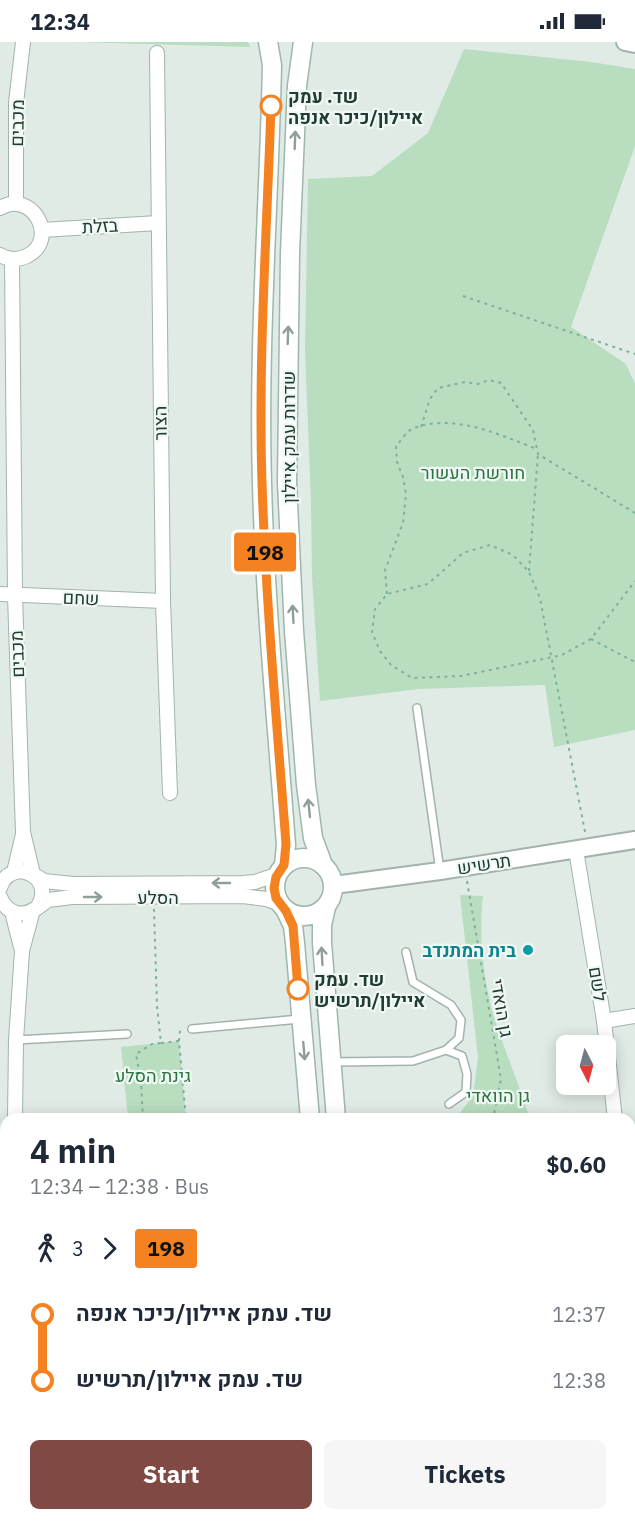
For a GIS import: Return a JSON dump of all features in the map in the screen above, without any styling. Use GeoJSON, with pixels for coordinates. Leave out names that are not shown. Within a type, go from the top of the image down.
{"type":"FeatureCollection","features":[{"type":"Feature","properties":{"kind":"main road","name":"שדרות עמק איילון"},"geometry":{"type":"LineString","coordinates":[[268,42],[272,65],[262,355],[262,483],[269,632],[286,844],[281,869]]}},
{"type":"Feature","properties":{"kind":"main road","name":"שדרות עמק איילון"},"geometry":{"type":"LineString","coordinates":[[303,42],[297,86],[290,253],[287,482],[294,631],[306,785],[313,838],[323,865]]}},
{"type":"Feature","properties":{"kind":"main road"},"geometry":{"type":"LineString","coordinates":[[283,908],[301,916],[308,916],[326,907],[332,898],[334,885],[331,875],[323,865],[318,861],[293,859],[281,869],[274,888],[276,898],[293,926],[296,943],[309,1113]]}},
{"type":"Feature","properties":{"kind":"main road"},"geometry":{"type":"LineString","coordinates":[[326,907],[322,925],[322,943],[335,1113]]}},
{"type":"Feature","properties":{"kind":"street","name":"מכבים"},"geometry":{"type":"LineString","coordinates":[[16,203],[16,103],[23,42]]}},
{"type":"Feature","properties":{"kind":"street"},"geometry":{"type":"LineString","coordinates":[[625,42],[635,45]]}},
{"type":"Feature","properties":{"kind":"street","name":"הצור"},"geometry":{"type":"LineString","coordinates":[[157,53],[163,601],[170,793]]}},
{"type":"Feature","properties":{"kind":"street"},"geometry":{"type":"LineString","coordinates":[[0,208],[16,203],[26,206],[40,220],[42,230],[37,248],[22,258],[6,257]]}},
{"type":"Feature","properties":{"kind":"street","name":"בזלת"},"geometry":{"type":"LineString","coordinates":[[42,230],[158,223]]}},
{"type":"Feature","properties":{"kind":"street","name":"מכבים"},"geometry":{"type":"LineString","coordinates":[[6,257],[24,832],[35,875]]}},
{"type":"Feature","properties":{"kind":"street","name":"שחם"},"geometry":{"type":"LineString","coordinates":[[0,594],[163,601]]}},
{"type":"Feature","properties":{"kind":"street","name":"מכבים"},"geometry":{"type":"LineString","coordinates":[[22,951],[4,892],[24,832]]}},
{"type":"Feature","properties":{"kind":"street","name":"תרשיש"},"geometry":{"type":"LineString","coordinates":[[334,885],[440,871],[635,840]]}},
{"type":"Feature","properties":{"kind":"street","name":"לשם"},"geometry":{"type":"LineString","coordinates":[[582,849],[614,1113]]}},
{"type":"Feature","properties":{"kind":"street","name":"הסלע"},"geometry":{"type":"LineString","coordinates":[[35,875],[44,881],[73,884],[231,883],[255,882],[281,869]]}},
{"type":"Feature","properties":{"kind":"street"},"geometry":{"type":"LineString","coordinates":[[21,871],[35,875],[40,882],[43,894],[35,909],[22,914],[4,892],[21,871]]}},
{"type":"Feature","properties":{"kind":"street","name":"הסלע"},"geometry":{"type":"LineString","coordinates":[[35,909],[48,900],[60,897],[255,897],[283,908]]}},
{"type":"Feature","properties":{"kind":"street","name":"מכבים"},"geometry":{"type":"LineString","coordinates":[[15,1113],[16,1040],[22,951],[35,909]]}},
{"type":"Feature","properties":{"kind":"street"},"geometry":{"type":"LineString","coordinates":[[604,1021],[635,1016]]}},
{"type":"Feature","properties":{"kind":"lane"},"geometry":{"type":"LineString","coordinates":[[417,708],[440,871]]}},
{"type":"Feature","properties":{"kind":"lane"},"geometry":{"type":"LineString","coordinates":[[331,1062],[414,1061],[446,1050],[459,1038],[460,1020],[451,1005],[413,982],[406,952]]}},
{"type":"Feature","properties":{"kind":"lane"},"geometry":{"type":"LineString","coordinates":[[192,1029],[301,1019]]}},
{"type":"Feature","properties":{"kind":"lane"},"geometry":{"type":"LineString","coordinates":[[16,1040],[127,1034]]}},
{"type":"Feature","properties":{"kind":"lane"},"geometry":{"type":"LineString","coordinates":[[446,1050],[462,1056],[467,1074],[466,1092],[449,1104]]}},
{"type":"Feature","properties":{"kind":"path"},"geometry":{"type":"LineString","coordinates":[[463,296],[635,354]]}},
{"type":"Feature","properties":{"kind":"path"},"geometry":{"type":"LineString","coordinates":[[421,427],[430,399],[438,388],[465,382],[478,384],[489,380],[501,383],[533,430],[538,454],[529,572]]}},
{"type":"Feature","properties":{"kind":"path"},"geometry":{"type":"LineString","coordinates":[[387,594],[385,570],[404,523],[406,494],[396,446],[410,430],[438,423],[483,428],[537,449]]}},
{"type":"Feature","properties":{"kind":"path"},"geometry":{"type":"LineString","coordinates":[[538,454],[635,513]]}},
{"type":"Feature","properties":{"kind":"path"},"geometry":{"type":"LineString","coordinates":[[582,849],[552,657],[540,598],[529,572],[513,555],[490,545],[463,553],[428,584],[387,594],[375,609],[372,632],[380,651],[391,665],[412,678],[462,676],[552,657],[562,655],[591,639],[635,581]]}},
{"type":"Feature","properties":{"kind":"path"},"geometry":{"type":"LineString","coordinates":[[591,639],[635,662]]}},
{"type":"Feature","properties":{"kind":"path","name":"גן הואדי"},"geometry":{"type":"LineString","coordinates":[[464,867],[501,1079],[494,1113]]}},
{"type":"Feature","properties":{"kind":"path"},"geometry":{"type":"LineString","coordinates":[[154,897],[156,1006],[161,1043]]}},
{"type":"Feature","properties":{"kind":"path"},"geometry":{"type":"LineString","coordinates":[[143,1113],[141,1082],[136,1054],[152,1044],[179,1041],[185,1113]]}},
{"type":"Feature","properties":{"kind":"green space"},"geometry":{"type":"Polygon","coordinates":[[[76,42],[248,42],[250,47],[76,42]]]}},
{"type":"Feature","properties":{"kind":"green space","name":"חורשת העשור"},"geometry":{"type":"Polygon","coordinates":[[[464,49],[591,62],[635,69],[635,146],[571,327],[626,364],[635,384],[635,730],[554,747],[545,685],[419,689],[320,701],[312,577],[305,351],[308,179],[372,176],[428,133],[464,49]]]}},
{"type":"Feature","properties":{"kind":"green space","name":"גן הוואדי"},"geometry":{"type":"Polygon","coordinates":[[[460,895],[483,896],[481,930],[489,999],[528,1113],[460,1113],[473,1096],[478,1058],[460,895]]]}},
{"type":"Feature","properties":{"kind":"green space","name":"גינת הסלע"},"geometry":{"type":"Polygon","coordinates":[[[179,1041],[185,1113],[127,1113],[121,1047],[179,1041]]]}},
{"type":"Feature","properties":{"kind":"bus line","name":"198"},"geometry":{"type":"LineString","coordinates":[[271,106],[262,355],[262,483],[269,632],[286,844],[284,865],[279,870],[274,888],[276,898],[286,911],[293,926],[298,989]]}},
{"type":"Feature","properties":{"kind":"place","name":"שד. עמק איילון/כיכר אנפה"},"geometry":{"type":"Point","coordinates":[271,106]}},
{"type":"Feature","properties":{"kind":"place","name":"בית המתנדב"},"geometry":{"type":"Point","coordinates":[528,950]}},
{"type":"Feature","properties":{"kind":"place","name":"שד. עמק איילון/תרשיש"},"geometry":{"type":"Point","coordinates":[298,989]}}]}
